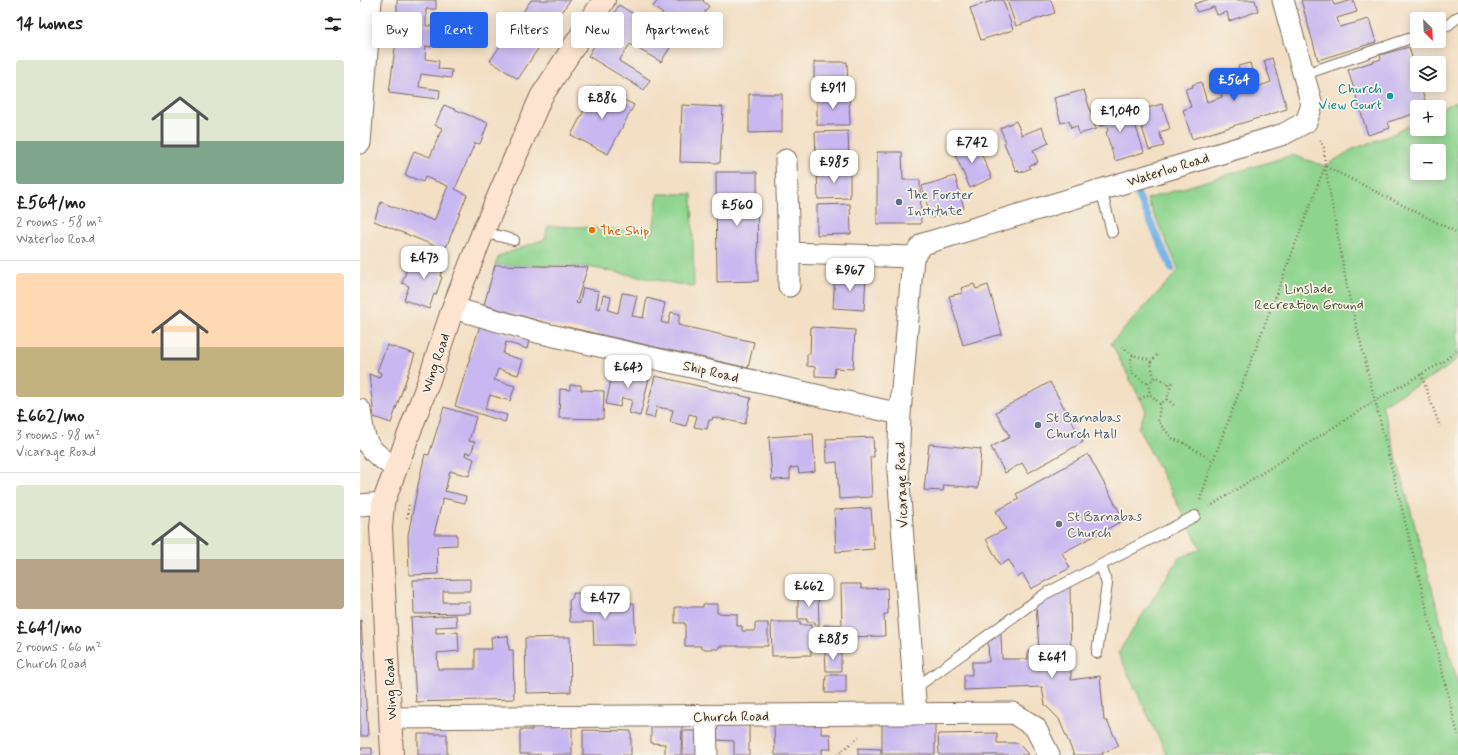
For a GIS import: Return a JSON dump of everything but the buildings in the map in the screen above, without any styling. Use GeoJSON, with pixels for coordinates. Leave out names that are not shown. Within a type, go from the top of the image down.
{"type":"FeatureCollection","features":[{"type":"Feature","properties":{"kind":"street"},"geometry":{"type":"LineString","coordinates":[[360,143],[371,0]]}},
{"type":"Feature","properties":{"kind":"street","name":"Wing Road"},"geometry":{"type":"LineString","coordinates":[[392,755],[382,534],[383,503],[428,383],[453,308],[483,232],[541,97],[604,0]]}},
{"type":"Feature","properties":{"kind":"street"},"geometry":{"type":"LineString","coordinates":[[1283,0],[1305,74],[1312,105],[1306,122]]}},
{"type":"Feature","properties":{"kind":"street","name":"Waterloo Road"},"geometry":{"type":"LineString","coordinates":[[913,257],[923,244],[1284,134],[1306,122]]}},
{"type":"Feature","properties":{"kind":"street"},"geometry":{"type":"LineString","coordinates":[[786,160],[789,286]]}},
{"type":"Feature","properties":{"kind":"street"},"geometry":{"type":"LineString","coordinates":[[789,253],[913,257]]}},
{"type":"Feature","properties":{"kind":"street","name":"Vicarage Road"},"geometry":{"type":"LineString","coordinates":[[913,257],[900,414],[898,471],[916,714]]}},
{"type":"Feature","properties":{"kind":"street","name":"Ship Road"},"geometry":{"type":"LineString","coordinates":[[453,308],[537,332],[900,414]]}},
{"type":"Feature","properties":{"kind":"street"},"geometry":{"type":"LineString","coordinates":[[360,410],[363,434],[368,446],[377,456],[396,468]]}},
{"type":"Feature","properties":{"kind":"street"},"geometry":{"type":"LineString","coordinates":[[360,505],[383,503]]}},
{"type":"Feature","properties":{"kind":"street","name":"Church Road"},"geometry":{"type":"LineString","coordinates":[[391,718],[1013,713],[1035,727],[1050,755]]}},
{"type":"Feature","properties":{"kind":"street"},"geometry":{"type":"LineString","coordinates":[[706,716],[707,755]]}},
{"type":"Feature","properties":{"kind":"lane"},"geometry":{"type":"LineString","coordinates":[[1446,26],[1458,17]]}},
{"type":"Feature","properties":{"kind":"lane"},"geometry":{"type":"LineString","coordinates":[[1305,74],[1410,38]]}},
{"type":"Feature","properties":{"kind":"lane"},"geometry":{"type":"LineString","coordinates":[[1101,189],[1112,232]]}},
{"type":"Feature","properties":{"kind":"lane"},"geometry":{"type":"LineString","coordinates":[[483,232],[514,240]]}},
{"type":"Feature","properties":{"kind":"lane"},"geometry":{"type":"LineString","coordinates":[[914,689],[1045,594],[1195,516]]}},
{"type":"Feature","properties":{"kind":"lane"},"geometry":{"type":"LineString","coordinates":[[1097,653],[1107,584],[1101,565]]}},
{"type":"Feature","properties":{"kind":"path"},"geometry":{"type":"LineString","coordinates":[[1306,122],[1316,133],[1324,148],[1325,166],[1348,292],[1458,735]]}},
{"type":"Feature","properties":{"kind":"path"},"geometry":{"type":"LineString","coordinates":[[1325,166],[1458,233]]}},
{"type":"Feature","properties":{"kind":"path"},"geometry":{"type":"LineString","coordinates":[[1195,516],[1213,461],[1325,166]]}},
{"type":"Feature","properties":{"kind":"path"},"geometry":{"type":"LineString","coordinates":[[1122,347],[1132,355],[1147,359],[1151,362],[1154,380]]}},
{"type":"Feature","properties":{"kind":"path"},"geometry":{"type":"LineString","coordinates":[[1195,516],[1376,400],[1443,362],[1458,349]]}},
{"type":"Feature","properties":{"kind":"path"},"geometry":{"type":"LineString","coordinates":[[1132,355],[1130,361],[1132,373],[1148,383],[1157,377],[1167,383],[1170,388],[1167,399],[1160,404],[1158,422],[1173,439],[1184,443],[1213,461]]}},
{"type":"Feature","properties":{"kind":"path"},"geometry":{"type":"LineString","coordinates":[[1151,362],[1157,355]]}},
{"type":"Feature","properties":{"kind":"path"},"geometry":{"type":"LineString","coordinates":[[1420,374],[1440,427]]}},
{"type":"Feature","properties":{"kind":"path"},"geometry":{"type":"LineString","coordinates":[[1168,385],[1175,381]]}},
{"type":"Feature","properties":{"kind":"path"},"geometry":{"type":"LineString","coordinates":[[1148,383],[1150,394],[1160,404]]}},
{"type":"Feature","properties":{"kind":"path"},"geometry":{"type":"LineString","coordinates":[[1140,399],[1150,394]]}},
{"type":"Feature","properties":{"kind":"path"},"geometry":{"type":"LineString","coordinates":[[1167,399],[1176,407]]}},
{"type":"Feature","properties":{"kind":"green space","name":"Linslade Recreation Ground"},"geometry":{"type":"Polygon","coordinates":[[[1458,101],[1458,358],[1445,369],[1382,405],[1458,684],[1458,755],[1167,755],[1118,653],[1179,558],[1201,549],[1138,428],[1146,410],[1111,343],[1179,270],[1147,199],[1292,155],[1325,166],[1351,150],[1391,135],[1410,125],[1410,136],[1446,136],[1446,107],[1458,101]]]}},
{"type":"Feature","properties":{"kind":"green space"},"geometry":{"type":"Polygon","coordinates":[[[658,194],[692,194],[694,287],[588,267],[495,265],[499,256],[545,239],[548,226],[583,227],[653,233],[658,194]]]}},
{"type":"Feature","properties":{"kind":"waterway"},"geometry":{"type":"LineString","coordinates":[[1137,193],[1172,269]]}},
{"type":"Feature","properties":{"kind":"place","name":"Church View Court"},"geometry":{"type":"Point","coordinates":[1390,96]}},
{"type":"Feature","properties":{"kind":"place","name":"The Forster Institute"},"geometry":{"type":"Point","coordinates":[899,202]}},
{"type":"Feature","properties":{"kind":"place","name":"The Ship"},"geometry":{"type":"Point","coordinates":[592,230]}},
{"type":"Feature","properties":{"kind":"place","name":"St Barnabas Church Hall"},"geometry":{"type":"Point","coordinates":[1038,425]}},
{"type":"Feature","properties":{"kind":"place","name":"St Barnabas Church"},"geometry":{"type":"Point","coordinates":[1059,524]}}]}
